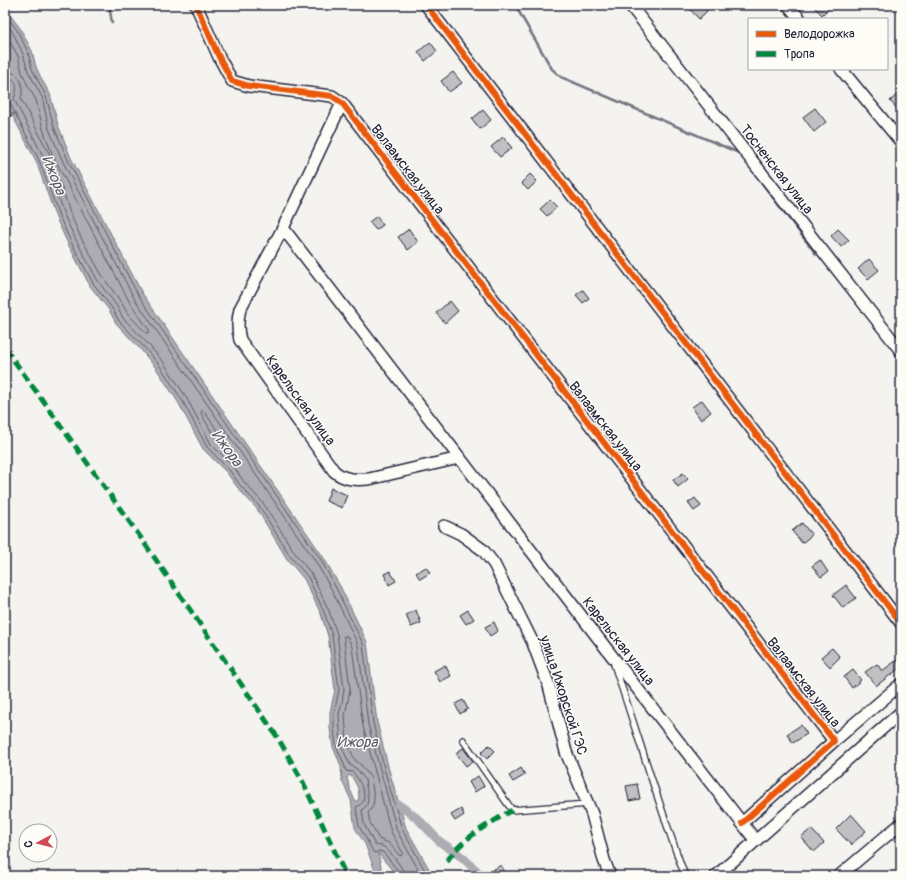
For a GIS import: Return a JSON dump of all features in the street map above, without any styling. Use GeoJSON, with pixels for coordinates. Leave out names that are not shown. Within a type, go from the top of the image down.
{"type":"FeatureCollection","features":[{"type":"Feature","properties":{"kind":"street","name":"Валаамская улица"},"geometry":{"type":"LineString","coordinates":[[196,5],[219,57],[232,81],[249,86],[332,96],[342,103],[834,741],[742,823]]}},
{"type":"Feature","properties":{"kind":"street"},"geometry":{"type":"LineString","coordinates":[[426,5],[901,623]]}},
{"type":"Feature","properties":{"kind":"street","name":"Тосненская улица"},"geometry":{"type":"LineString","coordinates":[[630,5],[901,351]]}},
{"type":"Feature","properties":{"kind":"street"},"geometry":{"type":"LineString","coordinates":[[788,5],[799,18]]}},
{"type":"Feature","properties":{"kind":"street"},"geometry":{"type":"LineString","coordinates":[[842,70],[901,142]]}},
{"type":"Feature","properties":{"kind":"street","name":"Карельская улица"},"geometry":{"type":"LineString","coordinates":[[342,103],[283,228],[240,310],[237,320],[237,330],[240,340],[339,476],[347,479],[368,479],[460,458]]}},
{"type":"Feature","properties":{"kind":"street","name":"Карельская улица"},"geometry":{"type":"LineString","coordinates":[[283,228],[756,841]]}},
{"type":"Feature","properties":{"kind":"street","name":"улица Ижорской ГЭС"},"geometry":{"type":"LineString","coordinates":[[444,526],[461,534],[483,550],[494,564],[533,643],[549,686],[566,752],[592,814],[604,860],[610,876]]}},
{"type":"Feature","properties":{"kind":"street"},"geometry":{"type":"LineString","coordinates":[[834,741],[901,684]]}},
{"type":"Feature","properties":{"kind":"street"},"geometry":{"type":"LineString","coordinates":[[716,876],[901,712]]}},
{"type":"Feature","properties":{"kind":"street"},"geometry":{"type":"LineString","coordinates":[[839,876],[901,824]]}},
{"type":"Feature","properties":{"kind":"lane"},"geometry":{"type":"LineString","coordinates":[[612,656],[660,807],[685,876]]}},
{"type":"Feature","properties":{"kind":"lane"},"geometry":{"type":"LineString","coordinates":[[463,740],[512,810],[588,804]]}},
{"type":"Feature","properties":{"kind":"water","name":"Ижора"},"geometry":{"type":"Polygon","coordinates":[[[5,5],[7,11],[20,28],[32,51],[36,67],[50,94],[58,125],[71,158],[142,293],[324,558],[341,588],[367,642],[377,722],[406,828],[433,876],[397,876],[378,853],[383,876],[377,876],[365,844],[355,828],[351,800],[342,781],[341,766],[333,747],[330,729],[330,712],[335,690],[328,636],[321,614],[304,579],[287,559],[257,509],[237,487],[227,473],[203,449],[178,402],[156,368],[116,323],[109,310],[90,286],[56,218],[36,161],[5,101],[5,96],[8,90],[5,81],[5,5]],[[350,775],[347,777],[349,787],[355,801],[358,801],[359,798],[356,784],[350,775]]]}},
{"type":"Feature","properties":{"kind":"building"},"geometry":{"type":"Polygon","coordinates":[[[686,5],[702,5],[707,11],[699,19],[686,5]]]}},
{"type":"Feature","properties":{"kind":"building"},"geometry":{"type":"Polygon","coordinates":[[[812,5],[832,5],[822,15],[812,5]]]}},
{"type":"Feature","properties":{"kind":"building"},"geometry":{"type":"Polygon","coordinates":[[[430,42],[437,51],[425,61],[418,52],[430,42]]]}},
{"type":"Feature","properties":{"kind":"building"},"geometry":{"type":"Polygon","coordinates":[[[453,72],[462,83],[449,92],[441,81],[453,72]]]}},
{"type":"Feature","properties":{"kind":"building"},"geometry":{"type":"Polygon","coordinates":[[[901,91],[901,113],[890,101],[901,91]]]}},
{"type":"Feature","properties":{"kind":"building"},"geometry":{"type":"Polygon","coordinates":[[[815,108],[826,122],[814,132],[803,117],[815,108]]]}},
{"type":"Feature","properties":{"kind":"building"},"geometry":{"type":"Polygon","coordinates":[[[483,110],[491,120],[480,129],[472,119],[483,110]]]}},
{"type":"Feature","properties":{"kind":"building"},"geometry":{"type":"Polygon","coordinates":[[[503,137],[512,148],[500,157],[491,147],[503,137]]]}},
{"type":"Feature","properties":{"kind":"building"},"geometry":{"type":"Polygon","coordinates":[[[530,174],[537,181],[528,190],[521,183],[530,174]]]}},
{"type":"Feature","properties":{"kind":"building"},"geometry":{"type":"Polygon","coordinates":[[[550,200],[557,207],[547,216],[540,209],[550,200]]]}},
{"type":"Feature","properties":{"kind":"building"},"geometry":{"type":"Polygon","coordinates":[[[377,216],[383,225],[376,230],[369,222],[377,216]]]}},
{"type":"Feature","properties":{"kind":"building"},"geometry":{"type":"Polygon","coordinates":[[[409,229],[418,242],[408,250],[398,237],[409,229]]]}},
{"type":"Feature","properties":{"kind":"building"},"geometry":{"type":"Polygon","coordinates":[[[838,229],[849,240],[841,247],[831,236],[838,229]]]}},
{"type":"Feature","properties":{"kind":"building"},"geometry":{"type":"Polygon","coordinates":[[[869,259],[879,270],[868,279],[858,269],[869,259]]]}},
{"type":"Feature","properties":{"kind":"building"},"geometry":{"type":"Polygon","coordinates":[[[583,290],[589,298],[583,303],[576,295],[583,290]]]}},
{"type":"Feature","properties":{"kind":"building"},"geometry":{"type":"Polygon","coordinates":[[[450,301],[458,311],[445,323],[436,313],[450,301]]]}},
{"type":"Feature","properties":{"kind":"building"},"geometry":{"type":"Polygon","coordinates":[[[702,400],[711,412],[701,420],[692,407],[702,400]]]}},
{"type":"Feature","properties":{"kind":"building"},"geometry":{"type":"Polygon","coordinates":[[[683,473],[688,479],[678,487],[673,480],[683,473]]]}},
{"type":"Feature","properties":{"kind":"building"},"geometry":{"type":"Polygon","coordinates":[[[331,488],[347,495],[342,508],[326,501],[331,488]]]}},
{"type":"Feature","properties":{"kind":"building"},"geometry":{"type":"Polygon","coordinates":[[[695,498],[701,506],[694,511],[688,503],[695,498]]]}},
{"type":"Feature","properties":{"kind":"building"},"geometry":{"type":"Polygon","coordinates":[[[802,523],[812,535],[802,543],[792,531],[802,523]]]}},
{"type":"Feature","properties":{"kind":"building"},"geometry":{"type":"Polygon","coordinates":[[[820,560],[828,572],[821,577],[812,566],[820,560]]]}},
{"type":"Feature","properties":{"kind":"building"},"geometry":{"type":"Polygon","coordinates":[[[426,567],[430,573],[420,579],[416,573],[426,567]]]}},
{"type":"Feature","properties":{"kind":"building"},"geometry":{"type":"Polygon","coordinates":[[[390,571],[396,581],[389,585],[384,574],[390,571]]]}},
{"type":"Feature","properties":{"kind":"building"},"geometry":{"type":"Polygon","coordinates":[[[846,585],[856,598],[843,608],[833,595],[846,585]]]}},
{"type":"Feature","properties":{"kind":"building"},"geometry":{"type":"Polygon","coordinates":[[[416,610],[421,623],[411,627],[406,615],[416,610]]]}},
{"type":"Feature","properties":{"kind":"building"},"geometry":{"type":"Polygon","coordinates":[[[468,610],[474,619],[466,624],[460,615],[468,610]]]}},
{"type":"Feature","properties":{"kind":"building"},"geometry":{"type":"Polygon","coordinates":[[[494,622],[498,631],[490,636],[485,627],[494,622]]]}},
{"type":"Feature","properties":{"kind":"building"},"geometry":{"type":"Polygon","coordinates":[[[832,648],[840,657],[830,667],[821,657],[832,648]]]}},
{"type":"Feature","properties":{"kind":"building"},"geometry":{"type":"Polygon","coordinates":[[[897,660],[901,667],[876,686],[865,672],[877,664],[882,671],[897,660]]]}},
{"type":"Feature","properties":{"kind":"building"},"geometry":{"type":"Polygon","coordinates":[[[445,665],[451,676],[440,682],[434,671],[445,665]]]}},
{"type":"Feature","properties":{"kind":"building"},"geometry":{"type":"Polygon","coordinates":[[[853,670],[861,680],[852,688],[844,677],[853,670]]]}},
{"type":"Feature","properties":{"kind":"building"},"geometry":{"type":"Polygon","coordinates":[[[463,700],[468,709],[460,714],[455,704],[463,700]]]}},
{"type":"Feature","properties":{"kind":"building"},"geometry":{"type":"Polygon","coordinates":[[[801,725],[807,734],[793,743],[787,734],[801,725]]]}},
{"type":"Feature","properties":{"kind":"building"},"geometry":{"type":"Polygon","coordinates":[[[489,745],[495,751],[487,759],[481,753],[489,745]]]}},
{"type":"Feature","properties":{"kind":"building"},"geometry":{"type":"Polygon","coordinates":[[[463,748],[473,761],[466,766],[456,753],[463,748]]]}},
{"type":"Feature","properties":{"kind":"building"},"geometry":{"type":"Polygon","coordinates":[[[521,768],[525,775],[513,782],[509,776],[521,768]]]}},
{"type":"Feature","properties":{"kind":"building"},"geometry":{"type":"Polygon","coordinates":[[[478,776],[484,786],[475,792],[469,782],[478,776]]]}},
{"type":"Feature","properties":{"kind":"building"},"geometry":{"type":"Polygon","coordinates":[[[637,784],[640,799],[629,801],[626,786],[637,784]]]}},
{"type":"Feature","properties":{"kind":"building"},"geometry":{"type":"Polygon","coordinates":[[[461,809],[464,815],[455,821],[451,815],[461,809]]]}},
{"type":"Feature","properties":{"kind":"building"},"geometry":{"type":"Polygon","coordinates":[[[851,814],[866,831],[851,845],[836,829],[851,814]]]}},
{"type":"Feature","properties":{"kind":"building"},"geometry":{"type":"Polygon","coordinates":[[[811,829],[824,843],[814,852],[801,837],[811,829]]]}},
{"type":"Feature","properties":{"kind":"building"},"geometry":{"type":"Polygon","coordinates":[[[501,865],[506,874],[502,876],[483,876],[501,865]]]}},
{"type":"Feature","properties":{"kind":"waterway"},"geometry":{"type":"LineString","coordinates":[[109,5],[112,23]]}},
{"type":"Feature","properties":{"kind":"waterway"},"geometry":{"type":"LineString","coordinates":[[515,5],[552,69],[561,77],[739,153],[816,254]]}},
{"type":"Feature","properties":{"kind":"waterway"},"geometry":{"type":"LineString","coordinates":[[5,119],[15,113]]}},
{"type":"Feature","properties":{"kind":"waterway"},"geometry":{"type":"LineString","coordinates":[[399,805],[418,819],[439,841],[462,857],[482,876]]}},
{"type":"Feature","properties":{"kind":"marked path"},"geometry":{"type":"LineString","coordinates":[[5,348],[141,538],[278,738],[303,782],[346,876]]}},
{"type":"Feature","properties":{"kind":"marked path"},"geometry":{"type":"LineString","coordinates":[[447,861],[468,838],[512,810]]}},
{"type":"Feature","properties":{"kind":"cycle path"},"geometry":{"type":"LineString","coordinates":[[196,5],[219,57],[232,81],[249,86],[332,96],[342,103],[834,741],[742,823]]}},
{"type":"Feature","properties":{"kind":"cycle path"},"geometry":{"type":"LineString","coordinates":[[426,5],[901,623]]}}]}
